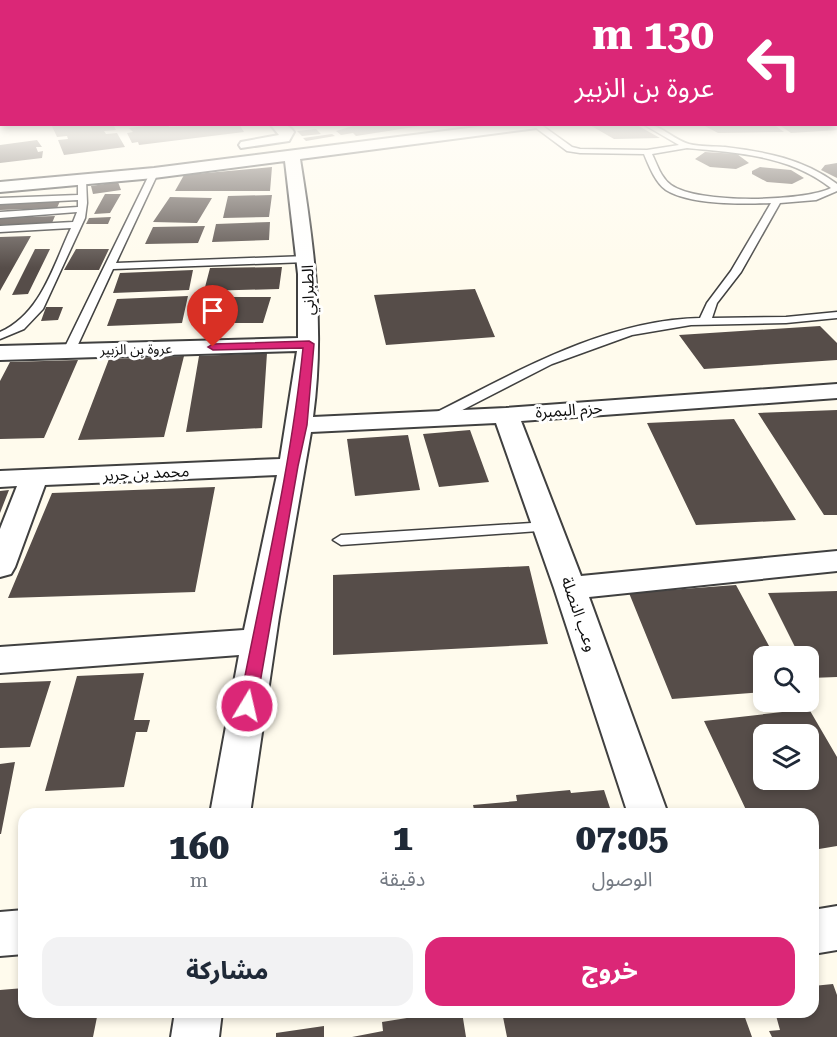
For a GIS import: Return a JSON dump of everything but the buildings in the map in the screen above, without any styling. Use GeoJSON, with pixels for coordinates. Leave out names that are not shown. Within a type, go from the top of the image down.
{"type":"FeatureCollection","features":[{"type":"Feature","properties":{"kind":"street"},"geometry":{"type":"LineString","coordinates":[[0,173],[25,170]]}},
{"type":"Feature","properties":{"kind":"street"},"geometry":{"type":"LineString","coordinates":[[101,170],[107,177]]}},
{"type":"Feature","properties":{"kind":"street"},"geometry":{"type":"LineString","coordinates":[[0,187],[168,170]]}},
{"type":"Feature","properties":{"kind":"street","name":"الطبراني"},"geometry":{"type":"LineString","coordinates":[[231,808],[258,641],[291,466],[302,425],[309,344],[307,259],[294,170]]}},
{"type":"Feature","properties":{"kind":"street","name":"عروة بن الزبير"},"geometry":{"type":"LineString","coordinates":[[0,354],[309,344]]}},
{"type":"Feature","properties":{"kind":"street","name":"حزم البمبرة"},"geometry":{"type":"LineString","coordinates":[[302,425],[506,415],[837,392]]}},
{"type":"Feature","properties":{"kind":"street","name":"وعب النصلة"},"geometry":{"type":"LineString","coordinates":[[506,415],[570,588],[646,808]]}},
{"type":"Feature","properties":{"kind":"street","name":"محمد بن جرير"},"geometry":{"type":"LineString","coordinates":[[0,479],[291,466]]}},
{"type":"Feature","properties":{"kind":"street"},"geometry":{"type":"LineString","coordinates":[[0,567],[34,478]]}},
{"type":"Feature","properties":{"kind":"street"},"geometry":{"type":"LineString","coordinates":[[570,588],[837,561]]}},
{"type":"Feature","properties":{"kind":"street"},"geometry":{"type":"LineString","coordinates":[[0,660],[258,641]]}},
{"type":"Feature","properties":{"kind":"street"},"geometry":{"type":"LineString","coordinates":[[819,931],[837,928]]}},
{"type":"Feature","properties":{"kind":"street"},"geometry":{"type":"LineString","coordinates":[[0,934],[18,932]]}},
{"type":"Feature","properties":{"kind":"street"},"geometry":{"type":"LineString","coordinates":[[195,1037],[198,1018]]}},
{"type":"Feature","properties":{"kind":"lane"},"geometry":{"type":"LineString","coordinates":[[656,170],[671,189],[709,197],[776,201],[819,197],[837,188],[811,170]]}},
{"type":"Feature","properties":{"kind":"lane"},"geometry":{"type":"LineString","coordinates":[[69,351],[154,172]]}},
{"type":"Feature","properties":{"kind":"lane"},"geometry":{"type":"LineString","coordinates":[[0,336],[20,327],[38,309],[77,225],[82,209],[82,180]]}},
{"type":"Feature","properties":{"kind":"lane"},"geometry":{"type":"LineString","coordinates":[[0,201],[83,197]]}},
{"type":"Feature","properties":{"kind":"lane"},"geometry":{"type":"LineString","coordinates":[[705,321],[712,303],[736,272],[776,201]]}},
{"type":"Feature","properties":{"kind":"lane"},"geometry":{"type":"LineString","coordinates":[[0,214],[82,209]]}},
{"type":"Feature","properties":{"kind":"lane"},"geometry":{"type":"LineString","coordinates":[[0,230],[77,225]]}},
{"type":"Feature","properties":{"kind":"lane"},"geometry":{"type":"LineString","coordinates":[[109,266],[307,259]]}},
{"type":"Feature","properties":{"kind":"lane"},"geometry":{"type":"LineString","coordinates":[[436,418],[548,361],[630,332],[705,321],[786,320],[837,315]]}},
{"type":"Feature","properties":{"kind":"lane"},"geometry":{"type":"LineString","coordinates":[[340,540],[547,527]]}},
{"type":"Feature","properties":{"kind":"route"},"geometry":{"type":"LineString","coordinates":[[213,347],[309,344],[302,425],[291,466],[247,706]]}}]}
